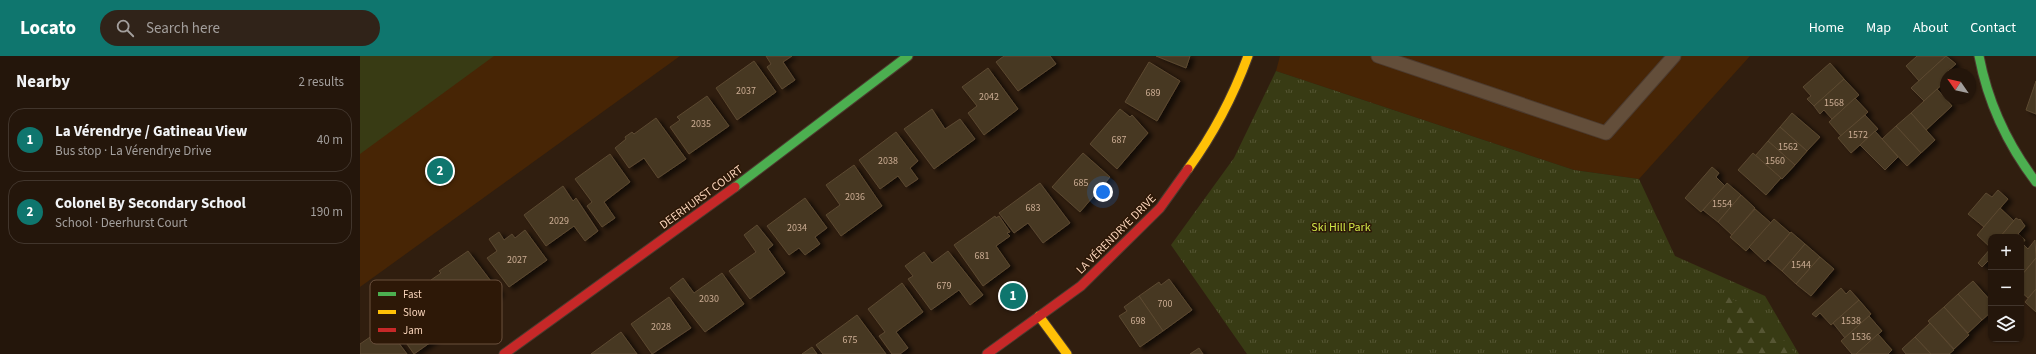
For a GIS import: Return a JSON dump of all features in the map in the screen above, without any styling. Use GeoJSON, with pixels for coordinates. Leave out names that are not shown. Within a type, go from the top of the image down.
{"type":"FeatureCollection","features":[{"type":"Feature","properties":{"kind":"street","name":"DEERHURST COURT"},"geometry":{"type":"LineString","coordinates":[[504,354],[772,161],[908,56]]}},
{"type":"Feature","properties":{"kind":"street","name":"LA VÉRENDRYE DRIVE"},"geometry":{"type":"LineString","coordinates":[[987,354],[1081,286],[1160,208],[1204,147],[1243,70],[1248,56]]}},
{"type":"Feature","properties":{"kind":"street"},"geometry":{"type":"LineString","coordinates":[[1979,56],[1982,77],[2006,138],[2036,182]]}},
{"type":"Feature","properties":{"kind":"street"},"geometry":{"type":"LineString","coordinates":[[1039,316],[1067,354]]}},
{"type":"Feature","properties":{"kind":"lane"},"geometry":{"type":"LineString","coordinates":[[1378,56],[1606,132],[1674,56]]}},
{"type":"Feature","properties":{"kind":"shaded area"},"geometry":{"type":"Polygon","coordinates":[[[360,56],[680,56],[360,287],[360,56]]]}},
{"type":"Feature","properties":{"kind":"shaded area"},"geometry":{"type":"Polygon","coordinates":[[[1280,56],[1750,56],[1639,179],[1574,170],[1276,71],[1280,56]]]}},
{"type":"Feature","properties":{"kind":"green space"},"geometry":{"type":"Polygon","coordinates":[[[360,56],[494,56],[360,154],[360,56]]]}},
{"type":"Feature","properties":{"kind":"green space","name":"Ski Hill Park"},"geometry":{"type":"Polygon","coordinates":[[[1276,71],[1574,170],[1639,179],[1675,256],[1765,296],[1799,354],[1247,354],[1171,245],[1234,158],[1276,71]]]}},
{"type":"Feature","properties":{"kind":"green space"},"geometry":{"type":"Polygon","coordinates":[[[1724,294],[1762,317],[1796,354],[1731,354],[1724,294]]]}},
{"type":"Feature","properties":{"kind":"building"},"geometry":{"type":"Polygon","coordinates":[[[766,56],[792,56],[783,62],[795,80],[782,89],[767,67],[771,64],[766,56]]]}},
{"type":"Feature","properties":{"kind":"building"},"geometry":{"type":"Polygon","coordinates":[[[1004,56],[1050,56],[1056,64],[1018,91],[996,62],[1004,56]]]}},
{"type":"Feature","properties":{"kind":"building"},"geometry":{"type":"Polygon","coordinates":[[[1156,56],[1190,56],[1186,68],[1156,56]]]}},
{"type":"Feature","properties":{"kind":"building"},"geometry":{"type":"Polygon","coordinates":[[[1917,56],[1946,56],[1919,81],[1906,66],[1917,56]]]}},
{"type":"Feature","properties":{"kind":"building"},"geometry":{"type":"Polygon","coordinates":[[[1946,56],[1956,64],[1951,68],[1940,68],[1940,86],[1924,101],[1911,88],[1946,56]]]}},
{"type":"Feature","properties":{"kind":"building"},"geometry":{"type":"Polygon","coordinates":[[[754,61],[776,92],[737,120],[716,88],[754,61]]]}},
{"type":"Feature","properties":{"kind":"building"},"geometry":{"type":"Polygon","coordinates":[[[1149,62],[1180,81],[1157,121],[1125,102],[1149,62]]]}},
{"type":"Feature","properties":{"kind":"building"},"geometry":{"type":"Polygon","coordinates":[[[1830,63],[1844,79],[1814,106],[1807,99],[1811,96],[1803,87],[1830,63]]]}},
{"type":"Feature","properties":{"kind":"building"},"geometry":{"type":"Polygon","coordinates":[[[988,68],[1018,109],[984,135],[968,113],[977,106],[962,87],[988,68]]]}},
{"type":"Feature","properties":{"kind":"building"},"geometry":{"type":"Polygon","coordinates":[[[1844,79],[1859,95],[1832,119],[1824,110],[1820,114],[1814,106],[1844,79]]]}},
{"type":"Feature","properties":{"kind":"building"},"geometry":{"type":"Polygon","coordinates":[[[2036,81],[2036,114],[2026,110],[2036,81]]]}},
{"type":"Feature","properties":{"kind":"building"},"geometry":{"type":"Polygon","coordinates":[[[1937,89],[1940,92],[1940,104],[1950,104],[1952,106],[1926,130],[1911,113],[1937,89]]]}},
{"type":"Feature","properties":{"kind":"building"},"geometry":{"type":"Polygon","coordinates":[[[707,96],[729,126],[689,154],[670,127],[680,120],[677,117],[707,96]]]}},
{"type":"Feature","properties":{"kind":"building"},"geometry":{"type":"Polygon","coordinates":[[[1855,98],[1868,112],[1841,136],[1829,122],[1855,98]]]}},
{"type":"Feature","properties":{"kind":"building"},"geometry":{"type":"Polygon","coordinates":[[[932,109],[945,129],[960,119],[975,139],[934,169],[904,129],[932,109]]]}},
{"type":"Feature","properties":{"kind":"building"},"geometry":{"type":"Polygon","coordinates":[[[1120,109],[1130,117],[1132,115],[1148,133],[1117,169],[1090,144],[1120,109]]]}},
{"type":"Feature","properties":{"kind":"building"},"geometry":{"type":"Polygon","coordinates":[[[1792,113],[1820,137],[1807,151],[1780,127],[1792,113]]]}},
{"type":"Feature","properties":{"kind":"building"},"geometry":{"type":"Polygon","coordinates":[[[1911,113],[1935,140],[1921,153],[1896,126],[1911,113]]]}},
{"type":"Feature","properties":{"kind":"building"},"geometry":{"type":"Polygon","coordinates":[[[1865,115],[1878,129],[1851,153],[1838,138],[1865,115]]]}},
{"type":"Feature","properties":{"kind":"building"},"geometry":{"type":"Polygon","coordinates":[[[656,118],[686,159],[658,178],[644,158],[629,168],[615,148],[626,139],[625,137],[632,132],[634,134],[656,118]]]}},
{"type":"Feature","properties":{"kind":"building"},"geometry":{"type":"Polygon","coordinates":[[[1896,126],[1921,153],[1907,166],[1882,139],[1896,126]]]}},
{"type":"Feature","properties":{"kind":"building"},"geometry":{"type":"Polygon","coordinates":[[[1780,127],[1807,151],[1795,165],[1768,141],[1780,127]]]}},
{"type":"Feature","properties":{"kind":"building"},"geometry":{"type":"Polygon","coordinates":[[[1875,131],[1898,157],[1885,170],[1860,145],[1875,131]]]}},
{"type":"Feature","properties":{"kind":"building"},"geometry":{"type":"Polygon","coordinates":[[[896,132],[918,161],[910,168],[918,179],[906,187],[898,176],[880,189],[859,160],[896,132]]]}},
{"type":"Feature","properties":{"kind":"building"},"geometry":{"type":"Polygon","coordinates":[[[1768,141],[1795,165],[1782,179],[1755,156],[1768,141]]]}},
{"type":"Feature","properties":{"kind":"building"},"geometry":{"type":"Polygon","coordinates":[[[1083,153],[1110,177],[1080,212],[1052,187],[1083,153]]]}},
{"type":"Feature","properties":{"kind":"building"},"geometry":{"type":"Polygon","coordinates":[[[1753,153],[1781,178],[1766,195],[1738,170],[1753,153]]]}},
{"type":"Feature","properties":{"kind":"building"},"geometry":{"type":"Polygon","coordinates":[[[610,154],[630,182],[604,202],[615,218],[602,227],[587,206],[592,202],[575,179],[610,154]]]}},
{"type":"Feature","properties":{"kind":"building"},"geometry":{"type":"Polygon","coordinates":[[[854,165],[882,206],[841,236],[826,215],[840,205],[826,185],[854,165]]]}},
{"type":"Feature","properties":{"kind":"building"},"geometry":{"type":"Polygon","coordinates":[[[1712,167],[1719,173],[1716,177],[1725,186],[1701,212],[1685,198],[1712,167]]]}},
{"type":"Feature","properties":{"kind":"building"},"geometry":{"type":"Polygon","coordinates":[[[1040,183],[1070,223],[1043,243],[1028,223],[1014,233],[999,213],[1040,183]]]}},
{"type":"Feature","properties":{"kind":"building"},"geometry":{"type":"Polygon","coordinates":[[[1727,183],[1741,195],[1718,222],[1703,210],[1727,183]]]}},
{"type":"Feature","properties":{"kind":"building"},"geometry":{"type":"Polygon","coordinates":[[[563,186],[573,201],[576,198],[598,231],[585,241],[574,226],[546,246],[524,215],[563,186]]]}},
{"type":"Feature","properties":{"kind":"building"},"geometry":{"type":"Polygon","coordinates":[[[1998,190],[2008,199],[1984,227],[1968,214],[1986,193],[1992,197],[1998,190]]]}},
{"type":"Feature","properties":{"kind":"building"},"geometry":{"type":"Polygon","coordinates":[[[1741,195],[1755,208],[1732,235],[1718,222],[1741,195]]]}},
{"type":"Feature","properties":{"kind":"building"},"geometry":{"type":"Polygon","coordinates":[[[805,198],[827,228],[815,237],[820,244],[805,255],[799,248],[789,255],[767,226],[805,198]]]}},
{"type":"Feature","properties":{"kind":"building"},"geometry":{"type":"Polygon","coordinates":[[[2000,208],[2014,221],[2003,234],[1988,234],[1988,245],[1977,235],[2000,208]]]}},
{"type":"Feature","properties":{"kind":"building"},"geometry":{"type":"Polygon","coordinates":[[[1755,209],[1771,223],[1746,251],[1730,237],[1755,209]]]}},
{"type":"Feature","properties":{"kind":"building"},"geometry":{"type":"Polygon","coordinates":[[[995,216],[996,218],[999,216],[1010,232],[1007,233],[1010,236],[996,246],[1010,266],[983,286],[954,245],[995,216]]]}},
{"type":"Feature","properties":{"kind":"building"},"geometry":{"type":"Polygon","coordinates":[[[2016,218],[2019,220],[2020,219],[2025,226],[2018,234],[2003,234],[2016,218]]]}},
{"type":"Feature","properties":{"kind":"building"},"geometry":{"type":"Polygon","coordinates":[[[1774,219],[1790,233],[1765,262],[1749,247],[1774,219]]]}},
{"type":"Feature","properties":{"kind":"building"},"geometry":{"type":"Polygon","coordinates":[[[757,225],[773,245],[768,249],[785,273],[750,299],[729,271],[756,252],[744,235],[757,225]]]}},
{"type":"Feature","properties":{"kind":"building"},"geometry":{"type":"Polygon","coordinates":[[[525,230],[547,260],[509,287],[487,258],[497,251],[489,239],[499,232],[504,240],[512,234],[515,238],[525,230]]]}},
{"type":"Feature","properties":{"kind":"building"},"geometry":{"type":"Polygon","coordinates":[[[1791,232],[1805,244],[1782,271],[1768,259],[1791,232]]]}},
{"type":"Feature","properties":{"kind":"building"},"geometry":{"type":"Polygon","coordinates":[[[2035,240],[2036,258],[2024,272],[2024,245],[2028,249],[2035,240]]]}},
{"type":"Feature","properties":{"kind":"building"},"geometry":{"type":"Polygon","coordinates":[[[1805,244],[1820,257],[1796,284],[1782,271],[1805,244]]]}},
{"type":"Feature","properties":{"kind":"building"},"geometry":{"type":"Polygon","coordinates":[[[468,251],[490,280],[431,280],[441,273],[439,271],[468,251]]]}},
{"type":"Feature","properties":{"kind":"building"},"geometry":{"type":"Polygon","coordinates":[[[948,251],[983,295],[970,305],[959,290],[931,310],[908,279],[913,276],[905,266],[924,252],[932,263],[948,251]]]}},
{"type":"Feature","properties":{"kind":"building"},"geometry":{"type":"Polygon","coordinates":[[[1988,251],[1988,261],[1982,267],[1978,263],[1988,251]]]}},
{"type":"Feature","properties":{"kind":"building"},"geometry":{"type":"Polygon","coordinates":[[[1820,257],[1834,269],[1811,296],[1796,284],[1820,257]]]}},
{"type":"Feature","properties":{"kind":"building"},"geometry":{"type":"Polygon","coordinates":[[[2036,258],[2036,289],[2028,298],[2024,295],[2024,272],[2036,258]]]}},
{"type":"Feature","properties":{"kind":"building"},"geometry":{"type":"Polygon","coordinates":[[[722,273],[744,304],[705,332],[670,288],[683,278],[694,293],[722,273]]]}},
{"type":"Feature","properties":{"kind":"building"},"geometry":{"type":"Polygon","coordinates":[[[1169,279],[1192,310],[1163,331],[1139,296],[1159,282],[1161,285],[1169,279]]]}},
{"type":"Feature","properties":{"kind":"building"},"geometry":{"type":"Polygon","coordinates":[[[1973,281],[1988,298],[1988,315],[1982,320],[1958,294],[1973,281]]]}},
{"type":"Feature","properties":{"kind":"building"},"geometry":{"type":"Polygon","coordinates":[[[902,283],[923,312],[896,332],[908,348],[900,354],[892,354],[879,336],[885,332],[868,309],[902,283]]]}},
{"type":"Feature","properties":{"kind":"building"},"geometry":{"type":"Polygon","coordinates":[[[1841,288],[1846,294],[1850,290],[1859,300],[1831,325],[1820,313],[1816,317],[1812,314],[1841,288]]]}},
{"type":"Feature","properties":{"kind":"building"},"geometry":{"type":"Polygon","coordinates":[[[2036,289],[2036,312],[2025,302],[2036,289]]]}},
{"type":"Feature","properties":{"kind":"building"},"geometry":{"type":"Polygon","coordinates":[[[1958,294],[1982,320],[1968,333],[1944,307],[1958,294]]]}},
{"type":"Feature","properties":{"kind":"building"},"geometry":{"type":"Polygon","coordinates":[[[1139,296],[1163,331],[1140,347],[1119,316],[1127,311],[1124,307],[1139,296]]]}},
{"type":"Feature","properties":{"kind":"building"},"geometry":{"type":"Polygon","coordinates":[[[669,297],[691,328],[652,354],[631,324],[669,297]]]}},
{"type":"Feature","properties":{"kind":"building"},"geometry":{"type":"Polygon","coordinates":[[[1859,300],[1871,314],[1845,338],[1833,323],[1859,300]]]}},
{"type":"Feature","properties":{"kind":"building"},"geometry":{"type":"Polygon","coordinates":[[[1944,307],[1969,335],[1954,349],[1928,321],[1944,307]]]}},
{"type":"Feature","properties":{"kind":"building"},"geometry":{"type":"Polygon","coordinates":[[[857,315],[886,354],[823,354],[816,345],[857,315]]]}},
{"type":"Feature","properties":{"kind":"building"},"geometry":{"type":"Polygon","coordinates":[[[1869,316],[1882,331],[1856,354],[1852,354],[1841,341],[1869,316]]]}},
{"type":"Feature","properties":{"kind":"building"},"geometry":{"type":"Polygon","coordinates":[[[1930,323],[1954,350],[1949,354],[1931,354],[1915,337],[1930,323]]]}},
{"type":"Feature","properties":{"kind":"building"},"geometry":{"type":"Polygon","coordinates":[[[621,332],[637,354],[591,354],[621,332]]]}},
{"type":"Feature","properties":{"kind":"building"},"geometry":{"type":"Polygon","coordinates":[[[1878,334],[1892,350],[1888,354],[1856,354],[1878,334]]]}},
{"type":"Feature","properties":{"kind":"building"},"geometry":{"type":"Polygon","coordinates":[[[370,337],[370,344],[400,344],[407,354],[360,354],[360,344],[370,337]]]}},
{"type":"Feature","properties":{"kind":"building"},"geometry":{"type":"Polygon","coordinates":[[[1915,337],[1931,354],[1906,354],[1902,349],[1915,337]]]}},
{"type":"Feature","properties":{"kind":"building"},"geometry":{"type":"Polygon","coordinates":[[[407,344],[428,344],[414,354],[407,344]]]}},
{"type":"Feature","properties":{"kind":"building"},"geometry":{"type":"Polygon","coordinates":[[[812,347],[817,354],[802,354],[812,347]]]}},
{"type":"Feature","properties":{"kind":"building"},"geometry":{"type":"Polygon","coordinates":[[[1199,348],[1203,354],[1190,354],[1199,348]]]}},
{"type":"Feature","properties":{"kind":"traffic: fast"},"geometry":{"type":"LineString","coordinates":[[735,187],[908,56]]}},
{"type":"Feature","properties":{"kind":"traffic: fast"},"geometry":{"type":"LineString","coordinates":[[1979,56],[1993,107],[2016,153],[2036,182]]}},
{"type":"Feature","properties":{"kind":"traffic: slow"},"geometry":{"type":"LineString","coordinates":[[1188,169],[1206,143],[1222,114],[1248,56]]}},
{"type":"Feature","properties":{"kind":"traffic: slow"},"geometry":{"type":"LineString","coordinates":[[1039,316],[1067,354]]}},
{"type":"Feature","properties":{"kind":"traffic: jam"},"geometry":{"type":"LineString","coordinates":[[987,354],[1081,286],[1160,208],[1188,169]]}},
{"type":"Feature","properties":{"kind":"traffic: jam"},"geometry":{"type":"LineString","coordinates":[[504,354],[735,187]]}},
{"type":"Feature","properties":{"kind":"place","name":"Colonel By Secondary School"},"geometry":{"type":"Point","coordinates":[440,171]}},
{"type":"Feature","properties":{"kind":"place","name":"La Vérendrye / Gatineau View"},"geometry":{"type":"Point","coordinates":[1013,296]}}]}
